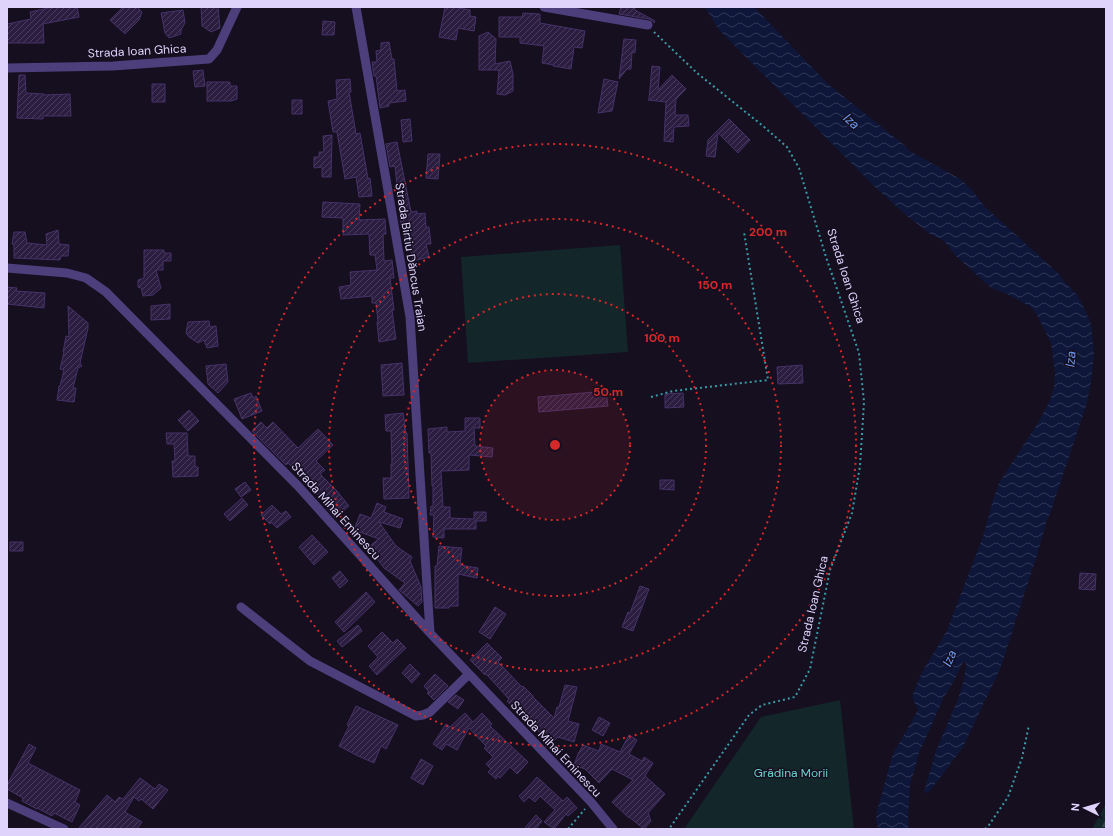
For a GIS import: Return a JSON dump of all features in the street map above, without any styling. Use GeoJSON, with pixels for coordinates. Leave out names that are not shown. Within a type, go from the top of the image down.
{"type":"FeatureCollection","features":[{"type":"Feature","properties":{"kind":"street","name":"Strada Ioan Ghica"},"geometry":{"type":"LineString","coordinates":[[7,68],[113,66],[209,59],[217,50],[237,7]]}},
{"type":"Feature","properties":{"kind":"street","name":"Strada Birtiu Dăncus Traian"},"geometry":{"type":"LineString","coordinates":[[356,7],[410,317],[430,633]]}},
{"type":"Feature","properties":{"kind":"street"},"geometry":{"type":"LineString","coordinates":[[544,7],[648,25]]}},
{"type":"Feature","properties":{"kind":"street","name":"Strada Mihai Eminescu"},"geometry":{"type":"LineString","coordinates":[[7,268],[67,273],[86,278],[106,292],[298,486],[430,633],[591,802],[613,829]]}},
{"type":"Feature","properties":{"kind":"street"},"geometry":{"type":"LineString","coordinates":[[241,607],[310,661],[416,716],[423,716],[430,712],[469,674]]}},
{"type":"Feature","properties":{"kind":"street"},"geometry":{"type":"LineString","coordinates":[[7,803],[64,829]]}},
{"type":"Feature","properties":{"kind":"path","name":"Strada Ioan Ghica"},"geometry":{"type":"LineString","coordinates":[[648,25],[698,73],[787,147],[798,168],[826,257],[859,353],[864,402],[860,466],[852,513],[830,570],[810,669],[795,697],[762,705],[749,715],[668,829]]}},
{"type":"Feature","properties":{"kind":"path"},"geometry":{"type":"LineString","coordinates":[[651,397],[673,391],[768,380],[744,232]]}},
{"type":"Feature","properties":{"kind":"path"},"geometry":{"type":"LineString","coordinates":[[985,829],[1008,797],[1022,758],[1029,725]]}},
{"type":"Feature","properties":{"kind":"path"},"geometry":{"type":"LineString","coordinates":[[568,829],[591,802]]}},
{"type":"Feature","properties":{"kind":"green space"},"geometry":{"type":"Polygon","coordinates":[[[620,245],[628,352],[468,363],[461,257],[620,245]]]}},
{"type":"Feature","properties":{"kind":"green space","name":"Grădina Morii"},"geometry":{"type":"Polygon","coordinates":[[[840,700],[854,829],[684,829],[761,717],[840,700]]]}},
{"type":"Feature","properties":{"kind":"green space"},"geometry":{"type":"Polygon","coordinates":[[[1106,804],[1106,829],[1092,829],[1106,804]]]}},
{"type":"Feature","properties":{"kind":"water","name":"Iza"},"geometry":{"type":"Polygon","coordinates":[[[705,7],[754,7],[828,84],[904,145],[908,150],[960,179],[972,190],[984,206],[1059,274],[1078,296],[1091,325],[1094,353],[1087,403],[1050,514],[1047,519],[1038,552],[1000,669],[963,747],[928,793],[924,792],[936,751],[958,699],[964,680],[966,663],[963,662],[944,697],[919,753],[910,786],[908,829],[878,829],[876,820],[877,811],[893,754],[918,710],[913,698],[914,690],[923,670],[947,630],[983,537],[999,483],[1038,423],[1051,398],[1055,374],[1051,343],[1038,317],[1031,307],[990,287],[956,256],[944,241],[930,234],[875,187],[719,30],[705,7]]]}},
{"type":"Feature","properties":{"kind":"building"},"geometry":{"type":"Polygon","coordinates":[[[53,7],[77,7],[79,17],[43,24],[44,43],[7,43],[7,24],[31,19],[30,12],[53,7]]]}},
{"type":"Feature","properties":{"kind":"building"},"geometry":{"type":"Polygon","coordinates":[[[123,7],[137,7],[142,12],[139,20],[125,34],[110,20],[123,7]]]}},
{"type":"Feature","properties":{"kind":"building"},"geometry":{"type":"Polygon","coordinates":[[[201,7],[218,7],[220,28],[211,32],[202,26],[201,7]]]}},
{"type":"Feature","properties":{"kind":"building"},"geometry":{"type":"Polygon","coordinates":[[[445,7],[460,7],[459,8],[470,10],[470,16],[476,17],[474,31],[458,28],[456,40],[439,37],[445,7]]]}},
{"type":"Feature","properties":{"kind":"building"},"geometry":{"type":"Polygon","coordinates":[[[621,7],[634,7],[635,10],[655,21],[654,23],[649,19],[619,14],[621,7]]]}},
{"type":"Feature","properties":{"kind":"building"},"geometry":{"type":"Polygon","coordinates":[[[183,10],[185,23],[181,30],[181,34],[169,38],[165,33],[161,13],[183,10]]]}},
{"type":"Feature","properties":{"kind":"building"},"geometry":{"type":"Polygon","coordinates":[[[523,13],[540,14],[540,23],[585,31],[582,48],[574,47],[571,69],[542,63],[544,46],[520,43],[520,37],[499,37],[499,17],[522,17],[523,13]]]}},
{"type":"Feature","properties":{"kind":"building"},"geometry":{"type":"Polygon","coordinates":[[[323,21],[335,22],[334,35],[322,35],[323,21]]]}},
{"type":"Feature","properties":{"kind":"building"},"geometry":{"type":"Polygon","coordinates":[[[488,32],[496,39],[495,64],[510,61],[513,74],[513,91],[505,95],[497,94],[499,70],[479,70],[479,36],[488,32]]]}},
{"type":"Feature","properties":{"kind":"building"},"geometry":{"type":"Polygon","coordinates":[[[624,39],[636,40],[635,53],[632,52],[631,69],[627,69],[619,79],[624,39]]]}},
{"type":"Feature","properties":{"kind":"building"},"geometry":{"type":"Polygon","coordinates":[[[389,42],[392,59],[394,59],[397,91],[405,90],[406,101],[389,103],[389,106],[380,108],[376,76],[374,76],[372,62],[377,62],[376,51],[381,50],[381,43],[389,42]]]}},
{"type":"Feature","properties":{"kind":"building"},"geometry":{"type":"Polygon","coordinates":[[[652,66],[660,67],[658,90],[672,75],[686,89],[676,99],[675,115],[688,115],[689,126],[674,127],[673,142],[664,141],[666,102],[648,100],[652,66]]]}},
{"type":"Feature","properties":{"kind":"building"},"geometry":{"type":"Polygon","coordinates":[[[203,70],[205,86],[195,87],[193,71],[203,70]]]}},
{"type":"Feature","properties":{"kind":"building"},"geometry":{"type":"Polygon","coordinates":[[[19,75],[25,75],[26,93],[44,95],[70,94],[71,116],[43,116],[43,119],[17,118],[19,75]]]}},
{"type":"Feature","properties":{"kind":"building"},"geometry":{"type":"Polygon","coordinates":[[[350,79],[351,92],[349,92],[356,134],[360,133],[368,179],[370,178],[372,196],[359,197],[356,177],[345,179],[337,132],[333,132],[328,101],[337,99],[336,80],[350,79]]]}},
{"type":"Feature","properties":{"kind":"building"},"geometry":{"type":"Polygon","coordinates":[[[604,79],[618,82],[612,111],[598,113],[604,79]]]}},
{"type":"Feature","properties":{"kind":"building"},"geometry":{"type":"Polygon","coordinates":[[[207,82],[230,82],[230,86],[237,86],[237,99],[231,101],[207,101],[207,82]]]}},
{"type":"Feature","properties":{"kind":"building"},"geometry":{"type":"Polygon","coordinates":[[[152,84],[165,84],[165,102],[152,102],[152,84]]]}},
{"type":"Feature","properties":{"kind":"building"},"geometry":{"type":"Polygon","coordinates":[[[292,100],[302,100],[302,114],[292,114],[292,100]]]}},
{"type":"Feature","properties":{"kind":"building"},"geometry":{"type":"Polygon","coordinates":[[[410,119],[412,141],[403,142],[401,120],[410,119]]]}},
{"type":"Feature","properties":{"kind":"building"},"geometry":{"type":"Polygon","coordinates":[[[729,119],[750,140],[738,153],[718,133],[715,157],[706,156],[708,140],[729,119]]]}},
{"type":"Feature","properties":{"kind":"building"},"geometry":{"type":"Polygon","coordinates":[[[332,135],[331,177],[322,177],[322,167],[314,168],[314,157],[319,157],[319,152],[324,152],[323,136],[332,135]]]}},
{"type":"Feature","properties":{"kind":"building"},"geometry":{"type":"Polygon","coordinates":[[[397,142],[411,212],[417,211],[417,214],[425,213],[426,227],[429,227],[431,244],[426,244],[429,257],[413,261],[410,246],[406,247],[403,225],[401,225],[395,166],[390,167],[386,144],[397,142]]]}},
{"type":"Feature","properties":{"kind":"building"},"geometry":{"type":"Polygon","coordinates":[[[428,154],[440,154],[438,179],[426,178],[428,154]]]}},
{"type":"Feature","properties":{"kind":"building"},"geometry":{"type":"Polygon","coordinates":[[[323,202],[360,204],[359,220],[385,219],[386,234],[383,234],[384,261],[392,260],[394,278],[390,278],[396,339],[379,342],[376,303],[372,303],[372,296],[341,299],[339,287],[351,285],[350,272],[377,270],[375,255],[370,255],[369,234],[343,235],[343,218],[322,217],[323,202]]]}},
{"type":"Feature","properties":{"kind":"building"},"geometry":{"type":"Polygon","coordinates":[[[58,230],[59,244],[69,245],[68,256],[61,256],[60,260],[14,258],[14,245],[12,244],[14,232],[25,232],[27,243],[47,245],[46,234],[58,230]]]}},
{"type":"Feature","properties":{"kind":"building"},"geometry":{"type":"Polygon","coordinates":[[[144,250],[164,250],[164,253],[171,253],[171,261],[163,261],[163,270],[156,270],[161,288],[153,295],[143,296],[141,288],[138,287],[138,280],[144,278],[144,250]]]}},
{"type":"Feature","properties":{"kind":"building"},"geometry":{"type":"Polygon","coordinates":[[[7,287],[17,288],[16,291],[45,293],[44,308],[7,304],[7,287]]]}},
{"type":"Feature","properties":{"kind":"building"},"geometry":{"type":"Polygon","coordinates":[[[170,304],[170,319],[151,320],[151,306],[170,304]]]}},
{"type":"Feature","properties":{"kind":"building"},"geometry":{"type":"Polygon","coordinates":[[[68,306],[88,323],[80,363],[82,366],[78,368],[73,388],[76,388],[74,402],[57,400],[59,386],[64,370],[60,369],[66,336],[69,337],[68,306]]]}},
{"type":"Feature","properties":{"kind":"building"},"geometry":{"type":"Polygon","coordinates":[[[209,321],[210,327],[216,326],[218,346],[207,348],[204,340],[198,343],[186,333],[188,322],[209,321]]]}},
{"type":"Feature","properties":{"kind":"building"},"geometry":{"type":"Polygon","coordinates":[[[402,363],[404,395],[383,396],[381,365],[402,363]]]}},
{"type":"Feature","properties":{"kind":"building"},"geometry":{"type":"Polygon","coordinates":[[[226,364],[228,382],[218,393],[208,384],[206,366],[226,364]]]}},
{"type":"Feature","properties":{"kind":"building"},"geometry":{"type":"Polygon","coordinates":[[[802,365],[803,383],[778,384],[777,367],[802,365]]]}},
{"type":"Feature","properties":{"kind":"building"},"geometry":{"type":"Polygon","coordinates":[[[606,391],[608,406],[539,412],[538,397],[606,391]]]}},
{"type":"Feature","properties":{"kind":"building"},"geometry":{"type":"Polygon","coordinates":[[[251,393],[253,398],[256,396],[262,411],[242,419],[234,399],[251,393]]]}},
{"type":"Feature","properties":{"kind":"building"},"geometry":{"type":"Polygon","coordinates":[[[683,393],[684,407],[665,408],[665,394],[683,393]]]}},
{"type":"Feature","properties":{"kind":"building"},"geometry":{"type":"Polygon","coordinates":[[[189,410],[199,421],[188,431],[178,420],[189,410]]]}},
{"type":"Feature","properties":{"kind":"building"},"geometry":{"type":"Polygon","coordinates":[[[403,413],[407,433],[409,498],[384,499],[383,478],[391,478],[392,464],[391,431],[386,431],[385,415],[403,413]]]}},
{"type":"Feature","properties":{"kind":"building"},"geometry":{"type":"Polygon","coordinates":[[[465,418],[480,418],[480,428],[474,428],[475,446],[493,448],[492,457],[469,455],[469,470],[441,471],[443,507],[450,507],[450,518],[474,519],[474,512],[486,512],[486,521],[476,521],[476,529],[444,529],[444,538],[433,537],[434,515],[430,515],[431,506],[433,507],[433,486],[428,429],[447,427],[447,432],[465,431],[465,418]]]}},
{"type":"Feature","properties":{"kind":"building"},"geometry":{"type":"Polygon","coordinates":[[[261,422],[267,428],[273,422],[298,448],[318,429],[333,445],[316,461],[325,470],[320,474],[349,506],[335,518],[323,503],[325,501],[288,463],[286,465],[252,431],[261,422]]]}},
{"type":"Feature","properties":{"kind":"building"},"geometry":{"type":"Polygon","coordinates":[[[166,433],[187,433],[188,456],[195,456],[195,467],[198,467],[198,476],[173,477],[172,461],[175,461],[174,444],[167,444],[166,433]]]}},
{"type":"Feature","properties":{"kind":"building"},"geometry":{"type":"Polygon","coordinates":[[[660,480],[674,480],[674,490],[660,489],[660,480]]]}},
{"type":"Feature","properties":{"kind":"building"},"geometry":{"type":"Polygon","coordinates":[[[245,482],[251,490],[241,497],[235,489],[245,482]]]}},
{"type":"Feature","properties":{"kind":"building"},"geometry":{"type":"Polygon","coordinates":[[[242,498],[248,505],[230,521],[224,514],[242,498]]]}},
{"type":"Feature","properties":{"kind":"building"},"geometry":{"type":"Polygon","coordinates":[[[377,503],[386,507],[384,512],[403,519],[400,528],[379,522],[396,546],[412,557],[410,561],[421,587],[422,602],[418,606],[399,590],[405,583],[384,568],[368,547],[379,539],[354,530],[360,514],[371,518],[377,503]]]}},
{"type":"Feature","properties":{"kind":"building"},"geometry":{"type":"Polygon","coordinates":[[[272,505],[281,514],[286,511],[291,517],[277,528],[271,522],[270,524],[261,515],[272,505]]]}},
{"type":"Feature","properties":{"kind":"building"},"geometry":{"type":"Polygon","coordinates":[[[312,535],[328,552],[314,565],[299,547],[312,535]]]}},
{"type":"Feature","properties":{"kind":"building"},"geometry":{"type":"Polygon","coordinates":[[[10,542],[23,542],[23,551],[10,551],[10,542]]]}},
{"type":"Feature","properties":{"kind":"building"},"geometry":{"type":"Polygon","coordinates":[[[439,546],[462,548],[460,565],[478,568],[477,578],[458,574],[458,606],[449,606],[449,608],[435,608],[435,566],[437,566],[439,546]]]}},
{"type":"Feature","properties":{"kind":"building"},"geometry":{"type":"Polygon","coordinates":[[[340,571],[348,581],[340,588],[332,578],[340,571]]]}},
{"type":"Feature","properties":{"kind":"building"},"geometry":{"type":"Polygon","coordinates":[[[1080,573],[1096,574],[1095,590],[1079,589],[1080,573]]]}},
{"type":"Feature","properties":{"kind":"building"},"geometry":{"type":"Polygon","coordinates":[[[640,586],[649,589],[633,631],[622,627],[628,612],[630,613],[640,586]]]}},
{"type":"Feature","properties":{"kind":"building"},"geometry":{"type":"Polygon","coordinates":[[[366,592],[375,602],[344,632],[335,622],[366,592]]]}},
{"type":"Feature","properties":{"kind":"building"},"geometry":{"type":"Polygon","coordinates":[[[495,607],[506,614],[490,639],[479,632],[495,607]]]}},
{"type":"Feature","properties":{"kind":"building"},"geometry":{"type":"Polygon","coordinates":[[[358,625],[362,631],[342,647],[337,641],[358,625]]]}},
{"type":"Feature","properties":{"kind":"building"},"geometry":{"type":"Polygon","coordinates":[[[382,632],[393,643],[397,639],[406,648],[377,675],[369,666],[378,657],[368,646],[382,632]]]}},
{"type":"Feature","properties":{"kind":"building"},"geometry":{"type":"Polygon","coordinates":[[[487,643],[502,658],[498,662],[554,718],[557,707],[559,707],[565,685],[577,687],[568,721],[579,724],[574,742],[558,737],[551,744],[518,710],[517,712],[507,701],[509,699],[486,674],[485,675],[470,660],[487,643]]]}},
{"type":"Feature","properties":{"kind":"building"},"geometry":{"type":"Polygon","coordinates":[[[410,664],[420,674],[412,683],[402,673],[410,664]]]}},
{"type":"Feature","properties":{"kind":"building"},"geometry":{"type":"Polygon","coordinates":[[[435,674],[448,686],[434,700],[427,693],[429,692],[424,686],[435,674]]]}},
{"type":"Feature","properties":{"kind":"building"},"geometry":{"type":"Polygon","coordinates":[[[456,695],[464,700],[458,709],[448,702],[456,695]]]}},
{"type":"Feature","properties":{"kind":"building"},"geometry":{"type":"Polygon","coordinates":[[[356,706],[398,725],[386,749],[381,746],[374,763],[339,746],[349,726],[347,725],[356,706]]]}},
{"type":"Feature","properties":{"kind":"building"},"geometry":{"type":"Polygon","coordinates":[[[465,713],[473,722],[482,713],[492,724],[490,726],[528,762],[517,774],[510,767],[500,778],[498,776],[496,779],[488,772],[491,769],[486,764],[493,757],[484,748],[486,746],[469,728],[457,750],[446,744],[442,750],[433,744],[446,724],[450,727],[465,713]]]}},
{"type":"Feature","properties":{"kind":"building"},"geometry":{"type":"Polygon","coordinates":[[[599,717],[610,723],[603,736],[592,730],[599,717]]]}},
{"type":"Feature","properties":{"kind":"building"},"geometry":{"type":"Polygon","coordinates":[[[629,735],[637,740],[629,754],[642,761],[644,757],[653,763],[645,776],[665,794],[648,813],[651,821],[644,829],[629,818],[612,802],[633,780],[612,769],[599,783],[585,769],[574,765],[583,745],[599,751],[601,744],[620,752],[629,735]]]}},
{"type":"Feature","properties":{"kind":"building"},"geometry":{"type":"Polygon","coordinates":[[[29,744],[36,748],[28,763],[80,790],[75,802],[80,805],[72,822],[54,813],[52,816],[37,809],[22,801],[23,798],[7,789],[7,785],[29,744]]]}},
{"type":"Feature","properties":{"kind":"building"},"geometry":{"type":"Polygon","coordinates":[[[421,759],[433,766],[423,785],[411,778],[421,759]]]}},
{"type":"Feature","properties":{"kind":"building"},"geometry":{"type":"Polygon","coordinates":[[[537,777],[563,801],[567,797],[577,808],[568,816],[566,814],[554,829],[544,822],[555,810],[540,796],[535,802],[529,797],[524,802],[519,796],[537,777]]]}},
{"type":"Feature","properties":{"kind":"building"},"geometry":{"type":"Polygon","coordinates":[[[140,778],[155,789],[159,784],[168,790],[153,809],[141,799],[139,801],[134,797],[125,812],[142,822],[137,829],[78,829],[107,795],[115,802],[119,797],[123,799],[140,778]]]}},
{"type":"Feature","properties":{"kind":"building"},"geometry":{"type":"Polygon","coordinates":[[[536,815],[542,821],[536,829],[524,829],[536,815]]]}}]}
